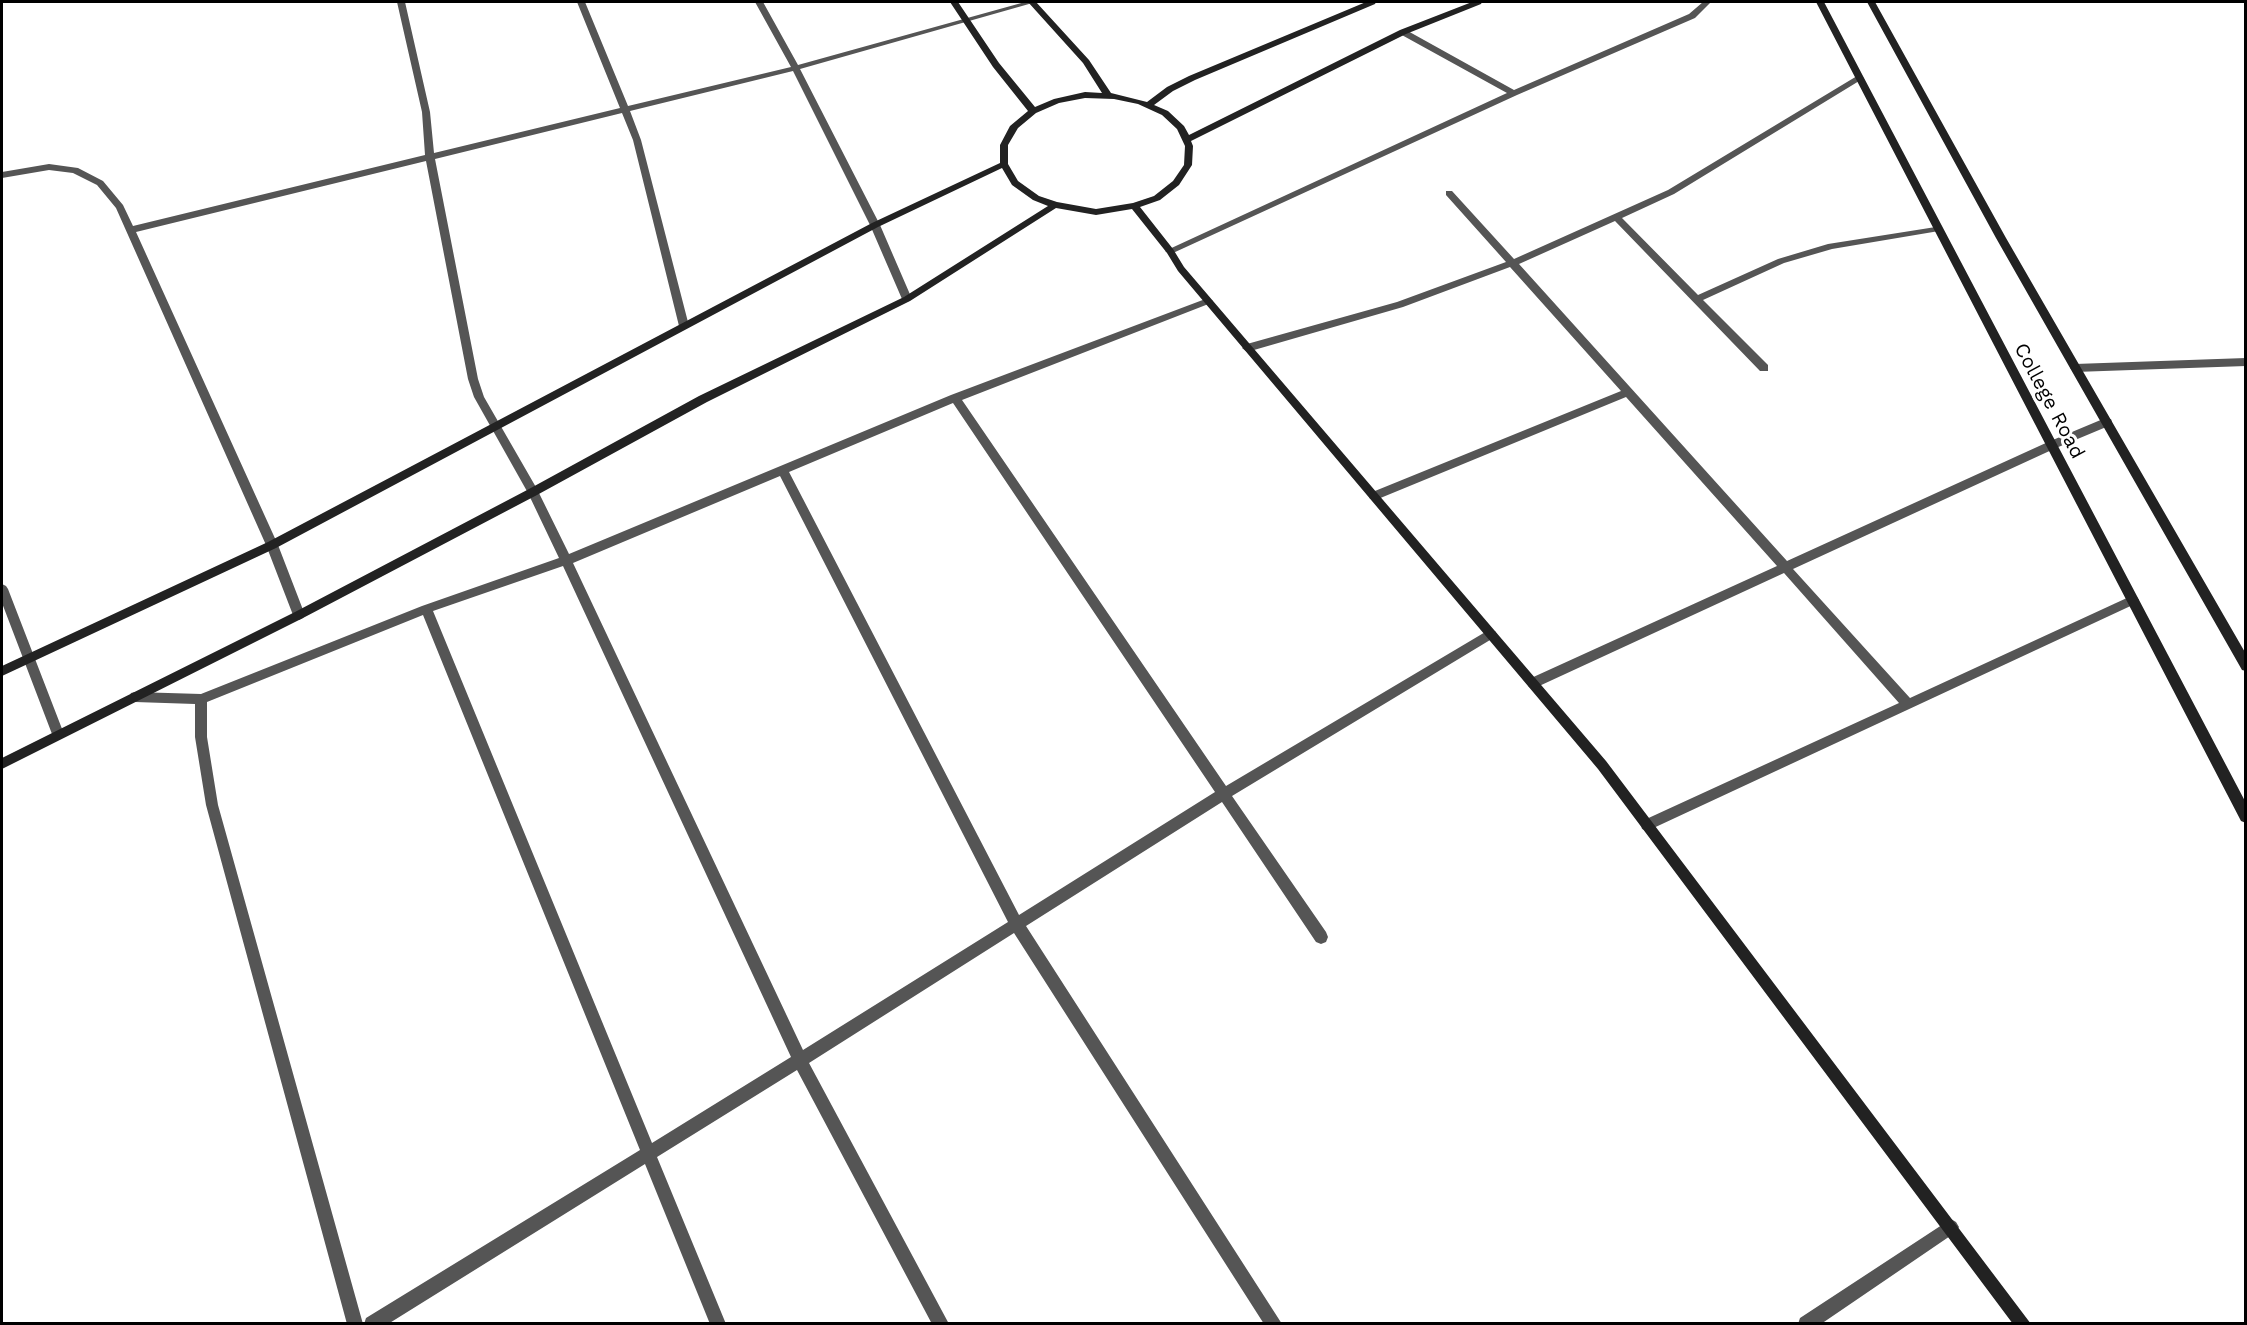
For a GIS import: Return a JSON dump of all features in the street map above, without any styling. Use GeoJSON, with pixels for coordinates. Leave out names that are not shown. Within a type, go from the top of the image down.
{"type":"FeatureCollection","features":[{"type":"Feature","properties":{"kind":"main road"},"geometry":{"type":"LineString","coordinates":[[954,2],[996,65],[1033,111]]}},
{"type":"Feature","properties":{"kind":"main road"},"geometry":{"type":"LineString","coordinates":[[1032,2],[1086,62],[1108,96]]}},
{"type":"Feature","properties":{"kind":"main road"},"geometry":{"type":"LineString","coordinates":[[1148,105],[1170,88],[1372,2]]}},
{"type":"Feature","properties":{"kind":"main road"},"geometry":{"type":"LineString","coordinates":[[1186,140],[1403,32],[1478,2]]}},
{"type":"Feature","properties":{"kind":"main road","name":"College Road"},"geometry":{"type":"LineString","coordinates":[[1820,2],[2246,817]]}},
{"type":"Feature","properties":{"kind":"main road","name":"College Road"},"geometry":{"type":"LineString","coordinates":[[1871,2],[2075,368],[2246,666]]}},
{"type":"Feature","properties":{"kind":"main road"},"geometry":{"type":"LineString","coordinates":[[1085,95],[1108,96],[1148,105],[1165,113],[1181,128],[1189,146],[1188,165],[1176,183],[1157,198],[1134,206],[1096,212],[1055,205],[1036,198],[1015,183],[1004,164],[1004,145],[1014,126],[1033,111],[1057,100],[1085,95]]}},
{"type":"Feature","properties":{"kind":"main road"},"geometry":{"type":"LineString","coordinates":[[2,671],[272,545],[875,225],[1004,164]]}},
{"type":"Feature","properties":{"kind":"main road"},"geometry":{"type":"LineString","coordinates":[[2,764],[299,615],[533,492],[703,399],[907,299],[1055,205]]}},
{"type":"Feature","properties":{"kind":"main road"},"geometry":{"type":"LineString","coordinates":[[1134,206],[1170,251],[1180,269],[1602,765],[2023,1323]]}},
{"type":"Feature","properties":{"kind":"street"},"geometry":{"type":"LineString","coordinates":[[401,2],[426,112],[430,156],[473,379],[495,428],[533,492],[618,668],[800,1060],[941,1323]]}},
{"type":"Feature","properties":{"kind":"street"},"geometry":{"type":"LineString","coordinates":[[581,2],[637,140],[684,326]]}},
{"type":"Feature","properties":{"kind":"street"},"geometry":{"type":"LineString","coordinates":[[759,2],[875,225],[907,299]]}},
{"type":"Feature","properties":{"kind":"street"},"geometry":{"type":"LineString","coordinates":[[130,230],[795,68],[1032,2]]}},
{"type":"Feature","properties":{"kind":"street"},"geometry":{"type":"LineString","coordinates":[[1170,251],[1514,93],[1692,16],[1707,2]]}},
{"type":"Feature","properties":{"kind":"street"},"geometry":{"type":"LineString","coordinates":[[1403,32],[1514,93]]}},
{"type":"Feature","properties":{"kind":"street"},"geometry":{"type":"LineString","coordinates":[[1247,348],[1400,305],[1513,263],[1671,192],[1860,78]]}},
{"type":"Feature","properties":{"kind":"street"},"geometry":{"type":"LineString","coordinates":[[2,176],[49,167],[75,170],[100,183],[120,207],[272,545],[299,615]]}},
{"type":"Feature","properties":{"kind":"street"},"geometry":{"type":"LineString","coordinates":[[1449,193],[1908,704]]}},
{"type":"Feature","properties":{"kind":"street"},"geometry":{"type":"LineString","coordinates":[[1616,216],[1764,368]]}},
{"type":"Feature","properties":{"kind":"street"},"geometry":{"type":"LineString","coordinates":[[1697,299],[1781,261],[1831,246],[1939,228]]}},
{"type":"Feature","properties":{"kind":"street"},"geometry":{"type":"LineString","coordinates":[[135,697],[201,699],[426,609],[565,561],[955,398],[1208,301]]}},
{"type":"Feature","properties":{"kind":"street"},"geometry":{"type":"LineString","coordinates":[[2075,368],[2246,362]]}},
{"type":"Feature","properties":{"kind":"street"},"geometry":{"type":"LineString","coordinates":[[1374,496],[1629,392]]}},
{"type":"Feature","properties":{"kind":"street"},"geometry":{"type":"LineString","coordinates":[[955,398],[1321,937]]}},
{"type":"Feature","properties":{"kind":"street"},"geometry":{"type":"LineString","coordinates":[[1533,683],[2052,445],[2107,423]]}},
{"type":"Feature","properties":{"kind":"street"},"geometry":{"type":"LineString","coordinates":[[783,470],[1017,925],[1274,1323]]}},
{"type":"Feature","properties":{"kind":"street"},"geometry":{"type":"LineString","coordinates":[[2,589],[58,734]]}},
{"type":"Feature","properties":{"kind":"street"},"geometry":{"type":"LineString","coordinates":[[1647,825],[2133,600]]}},
{"type":"Feature","properties":{"kind":"street"},"geometry":{"type":"LineString","coordinates":[[426,609],[718,1323]]}},
{"type":"Feature","properties":{"kind":"street"},"geometry":{"type":"LineString","coordinates":[[372,1323],[650,1154],[1224,794],[1491,634]]}},
{"type":"Feature","properties":{"kind":"street"},"geometry":{"type":"LineString","coordinates":[[201,699],[201,737],[212,805],[355,1323]]}},
{"type":"Feature","properties":{"kind":"street"},"geometry":{"type":"LineString","coordinates":[[1806,1323],[1951,1227]]}}]}
